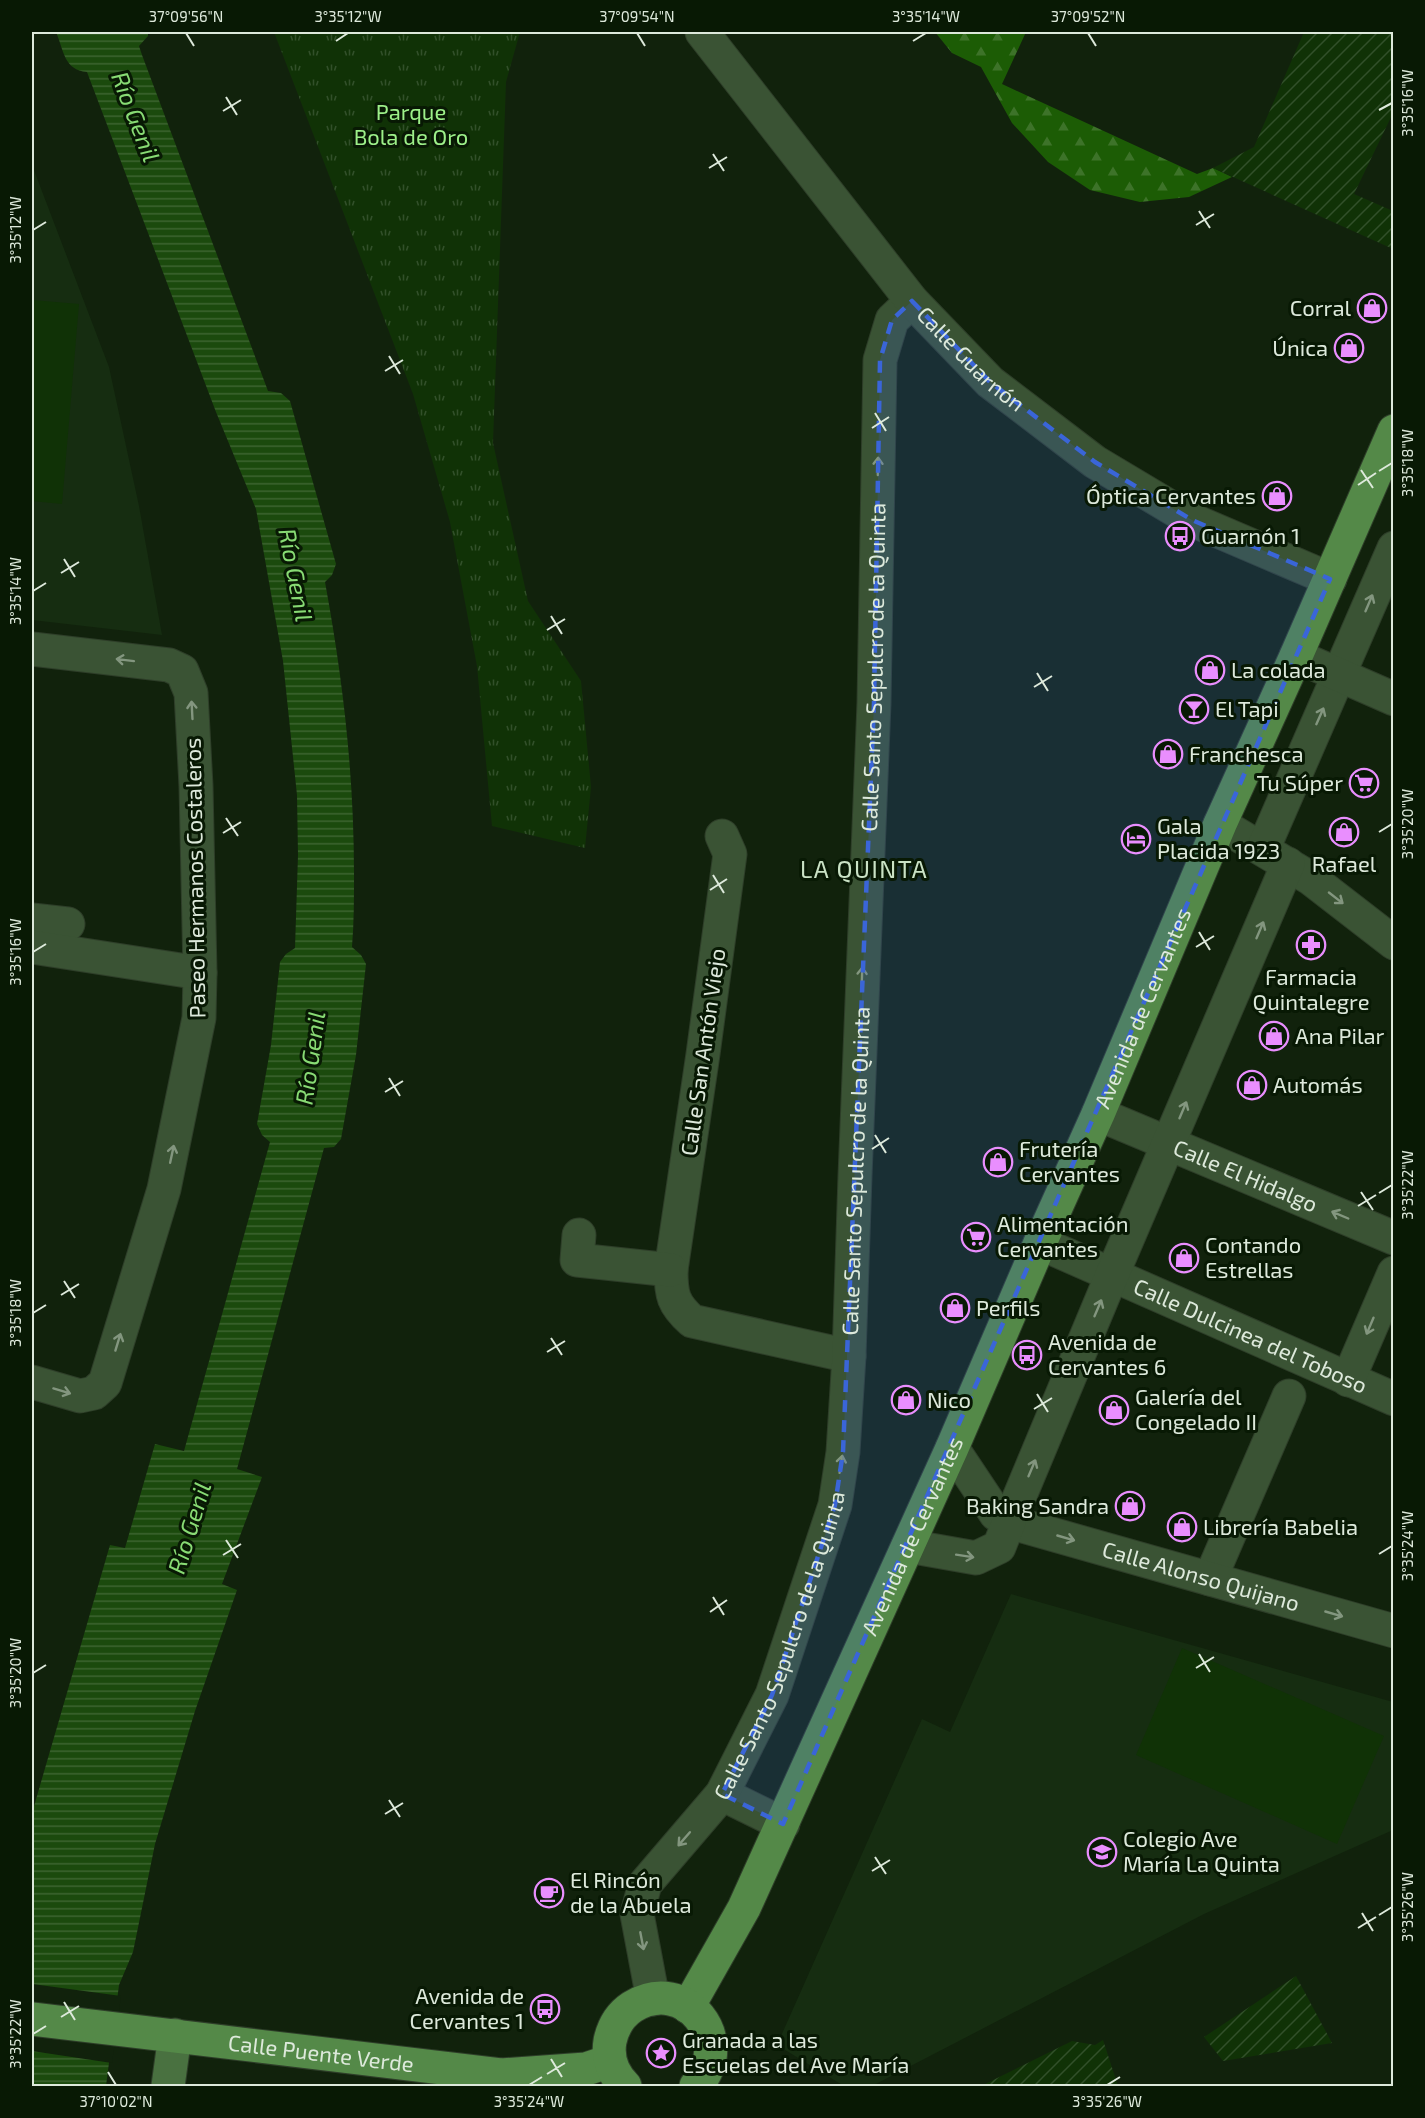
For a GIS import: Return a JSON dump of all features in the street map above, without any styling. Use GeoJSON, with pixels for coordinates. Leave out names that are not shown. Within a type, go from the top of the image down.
{"type":"FeatureCollection","features":[{"type":"Feature","properties":{"kind":"main road","name":"Avenida de Cervantes"},"geometry":{"type":"LineString","coordinates":[[688,2007],[744,1908],[952,1448],[1098,1114],[1220,824],[1394,431]]}},
{"type":"Feature","properties":{"kind":"main road"},"geometry":{"type":"LineString","coordinates":[[617,2074],[609,2047],[611,2033],[617,2021],[639,2003],[653,1999],[671,2000],[688,2007],[702,2021],[711,2039],[712,2054],[704,2084]]}},
{"type":"Feature","properties":{"kind":"main road","name":"Calle Puente Verde"},"geometry":{"type":"LineString","coordinates":[[32,2019],[501,2075],[586,2069],[617,2074]]}},
{"type":"Feature","properties":{"kind":"main road"},"geometry":{"type":"LineString","coordinates":[[168,2086],[175,2035]]}},
{"type":"Feature","properties":{"kind":"street","name":"Calle Guarnón"},"geometry":{"type":"LineString","coordinates":[[702,32],[912,301],[990,382],[1095,462],[1192,520],[1330,579]]}},
{"type":"Feature","properties":{"kind":"street","name":"Calle Santo Sepulcro de la Quinta"},"geometry":{"type":"LineString","coordinates":[[653,1999],[637,1914],[645,1884],[722,1794],[772,1695],[835,1505],[843,1452],[849,1356],[874,703],[880,360],[892,320],[912,301]]}},
{"type":"Feature","properties":{"kind":"street"},"geometry":{"type":"LineString","coordinates":[[908,1546],[976,1558],[999,1547],[1169,1143],[1276,857],[1338,676],[1394,548]]}},
{"type":"Feature","properties":{"kind":"street","name":"Paseo Hermanos Costaleros"},"geometry":{"type":"LineString","coordinates":[[32,649],[169,665],[182,671],[191,693],[196,786],[200,973],[200,1018],[164,1189],[105,1383],[93,1393],[80,1396],[32,1382]]}},
{"type":"Feature","properties":{"kind":"street"},"geometry":{"type":"LineString","coordinates":[[1296,656],[1394,699]]}},
{"type":"Feature","properties":{"kind":"street"},"geometry":{"type":"LineString","coordinates":[[1220,824],[1310,878],[1394,943]]}},
{"type":"Feature","properties":{"kind":"street","name":"Calle San Antón Viejo"},"geometry":{"type":"LineString","coordinates":[[722,836],[730,854],[671,1270],[671,1292],[678,1309],[692,1321],[849,1356]]}},
{"type":"Feature","properties":{"kind":"street"},"geometry":{"type":"LineString","coordinates":[[32,920],[68,924]]}},
{"type":"Feature","properties":{"kind":"street"},"geometry":{"type":"LineString","coordinates":[[32,947],[200,973]]}},
{"type":"Feature","properties":{"kind":"street","name":"Calle El Hidalgo"},"geometry":{"type":"LineString","coordinates":[[1098,1114],[1394,1238]]}},
{"type":"Feature","properties":{"kind":"street"},"geometry":{"type":"LineString","coordinates":[[579,1235],[577,1260],[671,1270]]}},
{"type":"Feature","properties":{"kind":"street","name":"Calle Dulcinea del Toboso"},"geometry":{"type":"LineString","coordinates":[[1040,1243],[1394,1399]]}},
{"type":"Feature","properties":{"kind":"street"},"geometry":{"type":"LineString","coordinates":[[1348,1380],[1394,1273]]}},
{"type":"Feature","properties":{"kind":"street"},"geometry":{"type":"LineString","coordinates":[[1210,1579],[1289,1396]]}},
{"type":"Feature","properties":{"kind":"street","name":"Calle Alonso Quijano"},"geometry":{"type":"LineString","coordinates":[[952,1448],[996,1514],[1009,1522],[1394,1631]]}},
{"type":"Feature","properties":{"kind":"street"},"geometry":{"type":"LineString","coordinates":[[722,1794],[783,1824]]}},
{"type":"Feature","properties":{"kind":"highlighted area"},"geometry":{"type":"Polygon","coordinates":[[[912,301],[990,382],[1095,462],[1192,520],[1330,579],[783,1824],[722,1794],[772,1695],[835,1505],[843,1452],[874,703],[880,360],[892,320],[912,301]]]}},
{"type":"Feature","properties":{"kind":"shaded area"},"geometry":{"type":"Polygon","coordinates":[[[32,165],[109,367],[139,506],[162,635],[32,620],[32,165]]]}},
{"type":"Feature","properties":{"kind":"shaded area","name":"Colegio Ave María La Quinta"},"geometry":{"type":"Polygon","coordinates":[[[1011,1594],[1393,1702],[1393,1830],[1204,1914],[872,2086],[844,2086],[777,2045],[922,1719],[950,1732],[1011,1594]]]}},
{"type":"Feature","properties":{"kind":"green space","name":"Parque Bola de Oro"},"geometry":{"type":"Polygon","coordinates":[[[274,32],[520,32],[506,82],[493,443],[528,601],[581,681],[591,787],[585,848],[492,826],[477,666],[450,522],[413,394],[274,32]]]}},
{"type":"Feature","properties":{"kind":"green space"},"geometry":{"type":"Polygon","coordinates":[[[935,32],[1026,32],[1002,84],[1197,174],[1213,168],[1232,177],[1189,197],[1140,202],[1090,190],[1048,162],[1012,123],[981,67],[952,53],[935,32]]]}},
{"type":"Feature","properties":{"kind":"green space"},"geometry":{"type":"Polygon","coordinates":[[[1304,32],[1393,32],[1393,113],[1354,194],[1393,211],[1393,249],[1213,168],[1254,147],[1304,32]]]}},
{"type":"Feature","properties":{"kind":"green space"},"geometry":{"type":"Polygon","coordinates":[[[32,300],[79,304],[62,504],[32,501],[32,300]]]}},
{"type":"Feature","properties":{"kind":"green space"},"geometry":{"type":"Polygon","coordinates":[[[1182,1648],[1384,1736],[1337,1844],[1136,1755],[1182,1648]]]}},
{"type":"Feature","properties":{"kind":"green space"},"geometry":{"type":"Polygon","coordinates":[[[1296,1976],[1332,2043],[1223,2061],[1204,2037],[1296,1976]]]}},
{"type":"Feature","properties":{"kind":"green space"},"geometry":{"type":"Polygon","coordinates":[[[1103,2040],[1118,2086],[981,2086],[1072,2041],[1095,2045],[1103,2040]]]}},
{"type":"Feature","properties":{"kind":"water","name":"Río Genil"},"geometry":{"type":"Polygon","coordinates":[[[56,32],[148,32],[148,36],[139,46],[142,55],[268,391],[281,393],[290,401],[336,564],[332,575],[325,582],[342,691],[350,764],[354,874],[352,947],[361,955],[366,964],[356,1055],[341,1139],[334,1147],[324,1148],[237,1469],[262,1477],[222,1584],[237,1590],[195,1711],[155,1844],[133,1952],[119,1985],[106,2086],[32,2086],[32,1813],[110,1545],[125,1548],[155,1444],[184,1451],[270,1142],[262,1135],[257,1124],[271,1045],[280,962],[295,948],[297,795],[283,661],[256,509],[216,412],[87,72],[74,68],[69,63],[56,32]]]}},
{"type":"Feature","properties":{"kind":"pier"},"geometry":{"type":"Polygon","coordinates":[[[32,1984],[121,1996],[112,2063],[32,2051],[32,1984]]]}},
{"type":"Feature","properties":{"kind":"place","name":"Corral"},"geometry":{"type":"Point","coordinates":[1372,308]}},
{"type":"Feature","properties":{"kind":"place","name":"Única"},"geometry":{"type":"Point","coordinates":[1349,348]}},
{"type":"Feature","properties":{"kind":"place","name":"Óptica Cervantes"},"geometry":{"type":"Point","coordinates":[1277,496]}},
{"type":"Feature","properties":{"kind":"place","name":"Guarnón 1"},"geometry":{"type":"Point","coordinates":[1180,536]}},
{"type":"Feature","properties":{"kind":"place","name":"La colada"},"geometry":{"type":"Point","coordinates":[1210,670]}},
{"type":"Feature","properties":{"kind":"place","name":"El Tapi"},"geometry":{"type":"Point","coordinates":[1194,709]}},
{"type":"Feature","properties":{"kind":"place","name":"Franchesca"},"geometry":{"type":"Point","coordinates":[1168,754]}},
{"type":"Feature","properties":{"kind":"place","name":"Tu Súper"},"geometry":{"type":"Point","coordinates":[1364,783]}},
{"type":"Feature","properties":{"kind":"place","name":"Rafael"},"geometry":{"type":"Point","coordinates":[1344,832]}},
{"type":"Feature","properties":{"kind":"place","name":"Gala Placida 1923"},"geometry":{"type":"Point","coordinates":[1136,839]}},
{"type":"Feature","properties":{"kind":"place","name":"Farmacia Quintalegre"},"geometry":{"type":"Point","coordinates":[1311,945]}},
{"type":"Feature","properties":{"kind":"place","name":"Ana Pilar"},"geometry":{"type":"Point","coordinates":[1274,1036]}},
{"type":"Feature","properties":{"kind":"place","name":"Automás"},"geometry":{"type":"Point","coordinates":[1252,1085]}},
{"type":"Feature","properties":{"kind":"place","name":"Frutería Cervantes"},"geometry":{"type":"Point","coordinates":[998,1162]}},
{"type":"Feature","properties":{"kind":"place","name":"Alimentación Cervantes"},"geometry":{"type":"Point","coordinates":[976,1237]}},
{"type":"Feature","properties":{"kind":"place","name":"Contando Estrellas"},"geometry":{"type":"Point","coordinates":[1184,1258]}},
{"type":"Feature","properties":{"kind":"place","name":"Perfils"},"geometry":{"type":"Point","coordinates":[955,1308]}},
{"type":"Feature","properties":{"kind":"place","name":"Avenida de Cervantes 6"},"geometry":{"type":"Point","coordinates":[1027,1355]}},
{"type":"Feature","properties":{"kind":"place","name":"Nico"},"geometry":{"type":"Point","coordinates":[906,1400]}},
{"type":"Feature","properties":{"kind":"place","name":"Galería del Congelado II"},"geometry":{"type":"Point","coordinates":[1114,1410]}},
{"type":"Feature","properties":{"kind":"place","name":"Baking Sandra"},"geometry":{"type":"Point","coordinates":[1130,1506]}},
{"type":"Feature","properties":{"kind":"place","name":"Librería Babelia"},"geometry":{"type":"Point","coordinates":[1182,1527]}},
{"type":"Feature","properties":{"kind":"place","name":"Colegio Ave María La Quinta"},"geometry":{"type":"Point","coordinates":[1102,1852]}},
{"type":"Feature","properties":{"kind":"place","name":"El Rincón de la Abuela"},"geometry":{"type":"Point","coordinates":[549,1893]}},
{"type":"Feature","properties":{"kind":"place","name":"Avenida de Cervantes 1"},"geometry":{"type":"Point","coordinates":[545,2009]}},
{"type":"Feature","properties":{"kind":"place","name":"Granada a las Escuelas del Ave María"},"geometry":{"type":"Point","coordinates":[661,2053]}},
{"type":"Feature","properties":{"kind":"district","name":"LA QUINTA"},"geometry":{"type":"Point","coordinates":[864,870]}}]}
